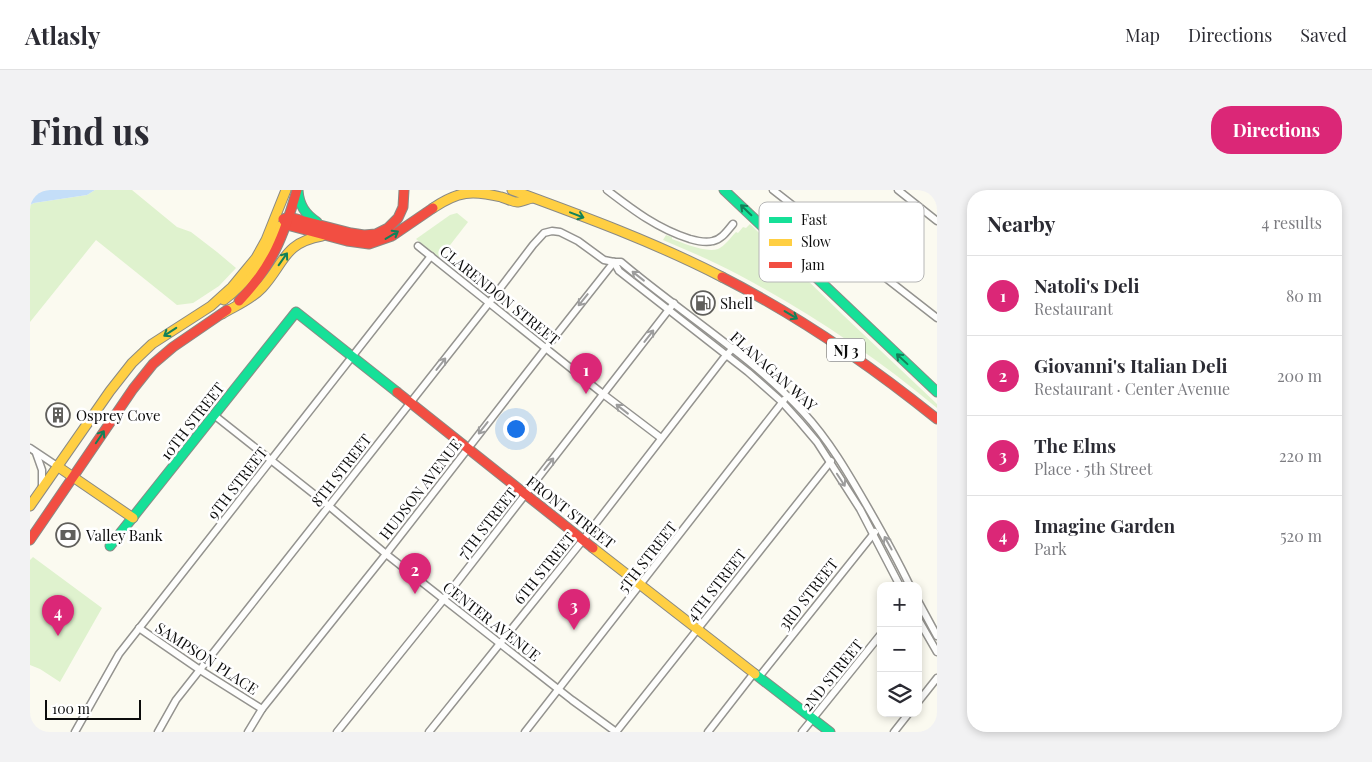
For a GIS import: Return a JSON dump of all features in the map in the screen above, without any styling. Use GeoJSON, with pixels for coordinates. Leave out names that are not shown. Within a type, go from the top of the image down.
{"type":"FeatureCollection","features":[{"type":"Feature","properties":{"kind":"main road"},"geometry":{"type":"LineString","coordinates":[[30,506],[110,391],[132,363],[152,344],[211,306],[214,301],[240,278],[259,253],[274,224],[286,190]]}},
{"type":"Feature","properties":{"kind":"main road"},"geometry":{"type":"LineString","coordinates":[[211,306],[217,306],[229,297],[256,271],[286,221],[292,190]]}},
{"type":"Feature","properties":{"kind":"main road"},"geometry":{"type":"LineString","coordinates":[[222,314],[255,285],[271,261],[297,190]]}},
{"type":"Feature","properties":{"kind":"main road"},"geometry":{"type":"LineString","coordinates":[[297,190],[300,205],[304,211],[328,231]]}},
{"type":"Feature","properties":{"kind":"main road"},"geometry":{"type":"LineString","coordinates":[[30,540],[133,388],[153,364],[173,347],[262,288],[287,253],[297,243],[328,231],[376,234],[388,228],[398,218],[403,207],[404,190]]}},
{"type":"Feature","properties":{"kind":"main road","name":"NJ 3"},"geometry":{"type":"LineString","coordinates":[[512,190],[653,244],[738,284],[840,346],[891,382],[937,419]]}},
{"type":"Feature","properties":{"kind":"main road","name":"NJ 3"},"geometry":{"type":"LineString","coordinates":[[724,190],[759,223]]}},
{"type":"Feature","properties":{"kind":"main road"},"geometry":{"type":"LineString","coordinates":[[286,221],[328,231],[358,243],[369,244],[384,240],[448,198],[460,194],[473,193],[517,202],[532,198]]}},
{"type":"Feature","properties":{"kind":"main road","name":"NJ 3"},"geometry":{"type":"LineString","coordinates":[[821,282],[937,392]]}},
{"type":"Feature","properties":{"kind":"main road","name":"FRONT STREET"},"geometry":{"type":"LineString","coordinates":[[296,312],[583,540],[830,732]]}},
{"type":"Feature","properties":{"kind":"main road","name":"10TH STREET"},"geometry":{"type":"LineString","coordinates":[[110,546],[296,312]]}},
{"type":"Feature","properties":{"kind":"main road"},"geometry":{"type":"LineString","coordinates":[[57,466],[133,518]]}},
{"type":"Feature","properties":{"kind":"street"},"geometry":{"type":"LineString","coordinates":[[607,190],[650,222],[667,231],[692,240],[708,242],[717,240],[733,224]]}},
{"type":"Feature","properties":{"kind":"street"},"geometry":{"type":"LineString","coordinates":[[774,190],[789,202]]}},
{"type":"Feature","properties":{"kind":"street"},"geometry":{"type":"LineString","coordinates":[[898,190],[913,202]]}},
{"type":"Feature","properties":{"kind":"street"},"geometry":{"type":"LineString","coordinates":[[924,211],[937,221]]}},
{"type":"Feature","properties":{"kind":"street","name":"FLANAGAN WAY"},"geometry":{"type":"LineString","coordinates":[[552,231],[569,236],[604,260],[621,262],[733,348],[787,396],[813,424],[847,471],[908,582]]}},
{"type":"Feature","properties":{"kind":"street","name":"8TH STREET"},"geometry":{"type":"LineString","coordinates":[[158,732],[176,700],[540,237],[544,233],[552,231]]}},
{"type":"Feature","properties":{"kind":"street","name":"CLARENDON STREET"},"geometry":{"type":"LineString","coordinates":[[418,246],[661,438]]}},
{"type":"Feature","properties":{"kind":"street","name":"9TH STREET"},"geometry":{"type":"LineString","coordinates":[[75,732],[115,661],[139,628],[431,256]]}},
{"type":"Feature","properties":{"kind":"street","name":"FLANAGAN WAY"},"geometry":{"type":"LineString","coordinates":[[614,262],[619,271],[757,380],[782,402],[807,430],[817,442],[860,509],[898,582]]}},
{"type":"Feature","properties":{"kind":"street","name":"HUDSON AVENUE"},"geometry":{"type":"LineString","coordinates":[[248,732],[262,709],[386,554],[614,262]]}},
{"type":"Feature","properties":{"kind":"street"},"geometry":{"type":"LineString","coordinates":[[891,282],[937,318]]}},
{"type":"Feature","properties":{"kind":"street","name":"7TH STREET"},"geometry":{"type":"LineString","coordinates":[[337,732],[444,599],[674,303]]}},
{"type":"Feature","properties":{"kind":"street"},"geometry":{"type":"LineString","coordinates":[[698,333],[704,326]]}},
{"type":"Feature","properties":{"kind":"street","name":"6TH STREET"},"geometry":{"type":"LineString","coordinates":[[429,732],[501,644],[733,348]]}},
{"type":"Feature","properties":{"kind":"street"},"geometry":{"type":"LineString","coordinates":[[757,380],[762,373]]}},
{"type":"Feature","properties":{"kind":"street","name":"5TH STREET"},"geometry":{"type":"LineString","coordinates":[[525,732],[787,396]]}},
{"type":"Feature","properties":{"kind":"street","name":"CENTER AVENUE"},"geometry":{"type":"LineString","coordinates":[[214,416],[329,506],[386,554],[616,732]]}},
{"type":"Feature","properties":{"kind":"street"},"geometry":{"type":"LineString","coordinates":[[807,430],[813,424]]}},
{"type":"Feature","properties":{"kind":"street"},"geometry":{"type":"LineString","coordinates":[[30,448],[57,466]]}},
{"type":"Feature","properties":{"kind":"street"},"geometry":{"type":"LineString","coordinates":[[36,453],[42,470],[42,488]]}},
{"type":"Feature","properties":{"kind":"street","name":"4TH STREET"},"geometry":{"type":"LineString","coordinates":[[616,732],[829,462],[837,456]]}},
{"type":"Feature","properties":{"kind":"street","name":"3RD STREET"},"geometry":{"type":"LineString","coordinates":[[708,732],[872,533],[880,528]]}},
{"type":"Feature","properties":{"kind":"street"},"geometry":{"type":"LineString","coordinates":[[892,569],[899,564]]}},
{"type":"Feature","properties":{"kind":"street"},"geometry":{"type":"LineString","coordinates":[[922,608],[937,636]]}},
{"type":"Feature","properties":{"kind":"street"},"geometry":{"type":"LineString","coordinates":[[922,626],[937,652]]}},
{"type":"Feature","properties":{"kind":"street","name":"SAMPSON PLACE"},"geometry":{"type":"LineString","coordinates":[[139,628],[200,670],[262,709]]}},
{"type":"Feature","properties":{"kind":"street","name":"2ND STREET"},"geometry":{"type":"LineString","coordinates":[[802,732],[877,639]]}},
{"type":"Feature","properties":{"kind":"street"},"geometry":{"type":"LineString","coordinates":[[922,697],[937,678]]}},
{"type":"Feature","properties":{"kind":"street"},"geometry":{"type":"LineString","coordinates":[[894,732],[906,717]]}},
{"type":"Feature","properties":{"kind":"green space"},"geometry":{"type":"Polygon","coordinates":[[[95,190],[132,190],[177,227],[191,232],[236,268],[219,286],[193,303],[177,305],[96,240],[30,322],[30,205],[87,195],[95,190]]]}},
{"type":"Feature","properties":{"kind":"green space"},"geometry":{"type":"Polygon","coordinates":[[[457,213],[468,222],[440,258],[416,239],[450,215],[457,213]]]}},
{"type":"Feature","properties":{"kind":"green space"},"geometry":{"type":"Polygon","coordinates":[[[750,224],[759,233],[759,282],[809,282],[937,404],[937,408],[866,353],[791,304],[730,270],[663,240],[666,235],[695,247],[713,250],[721,248],[736,232],[738,233],[743,227],[746,228],[750,224]]]}},
{"type":"Feature","properties":{"kind":"green space"},"geometry":{"type":"Polygon","coordinates":[[[33,557],[102,608],[60,682],[30,665],[30,560],[33,557]]]}},
{"type":"Feature","properties":{"kind":"water"},"geometry":{"type":"Polygon","coordinates":[[[30,190],[95,190],[87,195],[30,205],[30,190]]]}},
{"type":"Feature","properties":{"kind":"traffic: fast"},"geometry":{"type":"LineString","coordinates":[[298,190],[303,209],[317,222]]}},
{"type":"Feature","properties":{"kind":"traffic: fast"},"geometry":{"type":"LineString","coordinates":[[724,190],[759,223]]}},
{"type":"Feature","properties":{"kind":"traffic: fast"},"geometry":{"type":"LineString","coordinates":[[821,282],[937,392]]}},
{"type":"Feature","properties":{"kind":"traffic: fast"},"geometry":{"type":"LineString","coordinates":[[110,546],[296,312],[397,392]]}},
{"type":"Feature","properties":{"kind":"traffic: fast"},"geometry":{"type":"LineString","coordinates":[[755,674],[830,732]]}},
{"type":"Feature","properties":{"kind":"traffic: slow"},"geometry":{"type":"LineString","coordinates":[[30,506],[110,391],[132,363],[152,344],[211,306],[232,287],[256,258],[266,240],[286,190]]}},
{"type":"Feature","properties":{"kind":"traffic: slow"},"geometry":{"type":"LineString","coordinates":[[512,190],[644,241],[722,277]]}},
{"type":"Feature","properties":{"kind":"traffic: slow"},"geometry":{"type":"LineString","coordinates":[[433,208],[450,198],[473,193],[482,193],[517,202],[532,198]]}},
{"type":"Feature","properties":{"kind":"traffic: slow"},"geometry":{"type":"LineString","coordinates":[[224,300],[242,284],[257,266],[280,226]]}},
{"type":"Feature","properties":{"kind":"traffic: slow"},"geometry":{"type":"LineString","coordinates":[[222,314],[258,292],[292,249],[309,239],[322,236]]}},
{"type":"Feature","properties":{"kind":"traffic: slow"},"geometry":{"type":"LineString","coordinates":[[57,466],[133,518]]}},
{"type":"Feature","properties":{"kind":"traffic: slow"},"geometry":{"type":"LineString","coordinates":[[593,548],[755,674]]}},
{"type":"Feature","properties":{"kind":"traffic: jam"},"geometry":{"type":"LineString","coordinates":[[239,301],[260,276],[275,250],[282,236],[297,190]]}},
{"type":"Feature","properties":{"kind":"traffic: jam"},"geometry":{"type":"LineString","coordinates":[[404,190],[403,207],[398,218],[388,228],[376,234],[351,233],[289,217],[283,219],[287,225],[347,241],[369,244],[392,236],[433,208]]}},
{"type":"Feature","properties":{"kind":"traffic: jam"},"geometry":{"type":"LineString","coordinates":[[722,277],[779,308],[833,342],[937,419]]}},
{"type":"Feature","properties":{"kind":"traffic: jam"},"geometry":{"type":"LineString","coordinates":[[30,540],[133,389],[153,364],[173,347],[227,310]]}},
{"type":"Feature","properties":{"kind":"traffic: jam"},"geometry":{"type":"LineString","coordinates":[[397,392],[593,548]]}},
{"type":"Feature","properties":{"kind":"place","name":"Shell"},"geometry":{"type":"Point","coordinates":[703,303]}},
{"type":"Feature","properties":{"kind":"place","name":"Natoli's Deli"},"geometry":{"type":"Point","coordinates":[586,394]}},
{"type":"Feature","properties":{"kind":"place","name":"Osprey Cove"},"geometry":{"type":"Point","coordinates":[58,415]}},
{"type":"Feature","properties":{"kind":"place","name":"Valley Bank"},"geometry":{"type":"Point","coordinates":[68,535]}},
{"type":"Feature","properties":{"kind":"place","name":"Giovanni's Italian Deli"},"geometry":{"type":"Point","coordinates":[415,594]}},
{"type":"Feature","properties":{"kind":"place","name":"The Elms"},"geometry":{"type":"Point","coordinates":[574,630]}},
{"type":"Feature","properties":{"kind":"place","name":"Imagine Garden"},"geometry":{"type":"Point","coordinates":[58,636]}}]}
